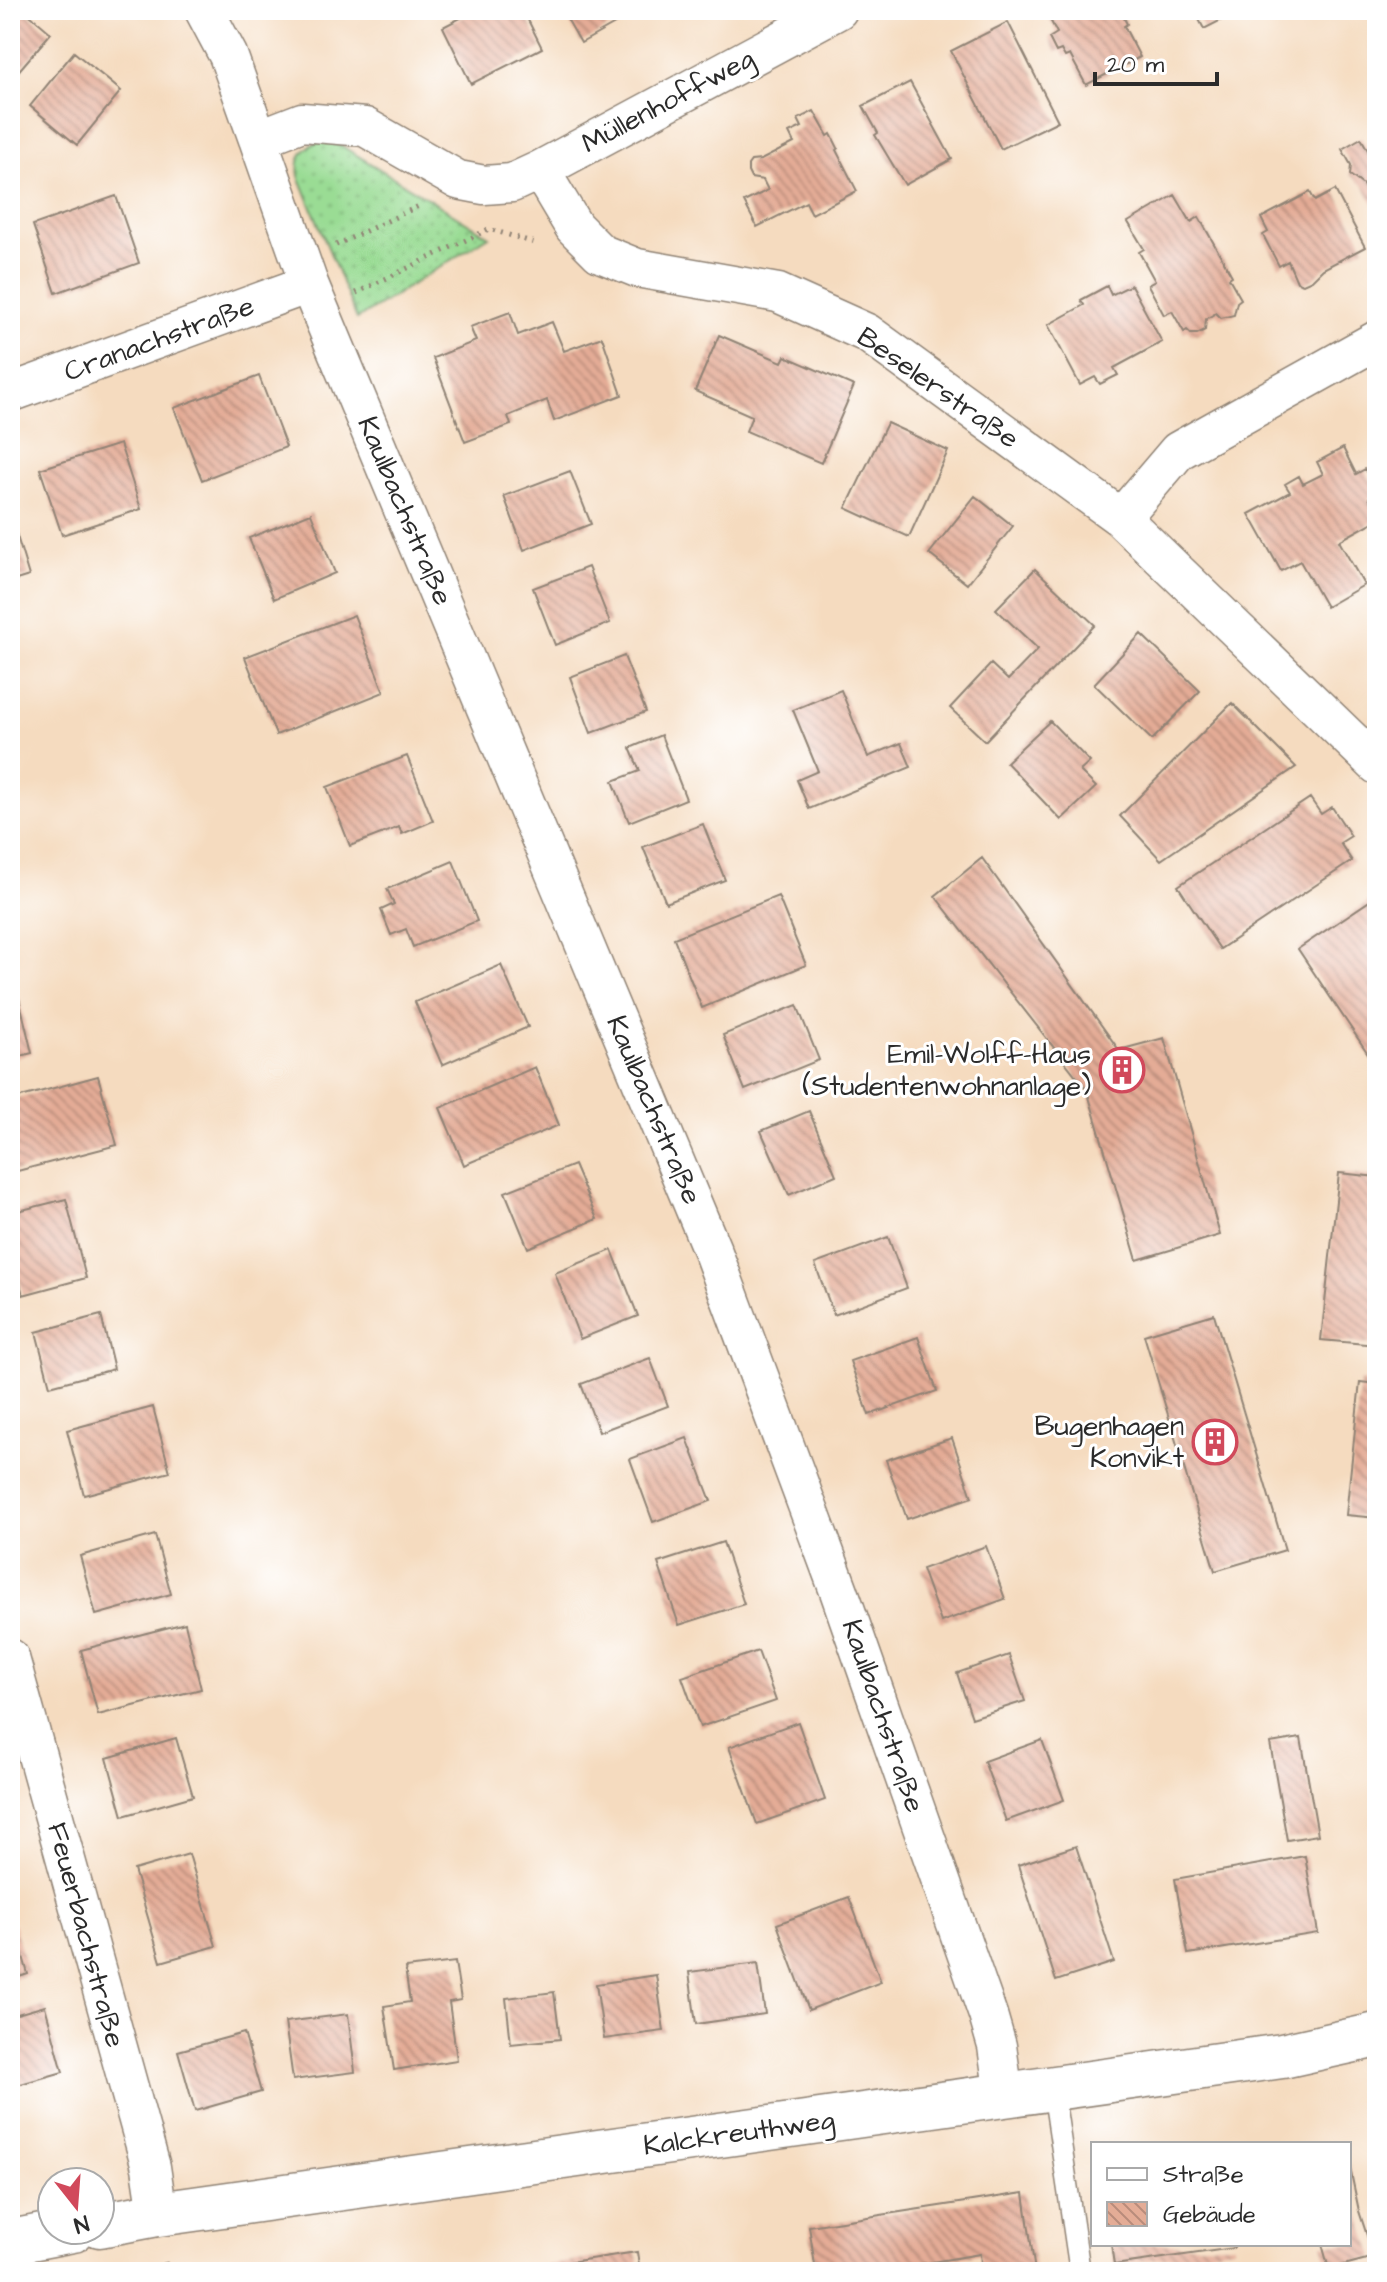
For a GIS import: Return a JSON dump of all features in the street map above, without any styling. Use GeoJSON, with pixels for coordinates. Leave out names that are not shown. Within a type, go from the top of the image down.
{"type":"FeatureCollection","features":[{"type":"Feature","properties":{"kind":"street"},"geometry":{"type":"LineString","coordinates":[[204,10],[228,55],[258,139],[302,122],[365,127],[458,180],[484,185],[512,183],[540,170]]}},
{"type":"Feature","properties":{"kind":"street","name":"Müllenhoffweg"},"geometry":{"type":"LineString","coordinates":[[540,170],[838,10]]}},
{"type":"Feature","properties":{"kind":"street","name":"Kaulbachstraße"},"geometry":{"type":"LineString","coordinates":[[258,139],[310,285],[714,1255],[839,1591],[983,2000],[997,2046],[1004,2096]]}},
{"type":"Feature","properties":{"kind":"street","name":"Beselerstraße"},"geometry":{"type":"LineString","coordinates":[[540,170],[574,227],[600,253],[637,268],[778,293],[867,333],[1121,518],[1377,765]]}},
{"type":"Feature","properties":{"kind":"street","name":"Cranachstraße"},"geometry":{"type":"LineString","coordinates":[[10,393],[310,285]]}},
{"type":"Feature","properties":{"kind":"street"},"geometry":{"type":"LineString","coordinates":[[1121,518],[1178,451],[1377,340]]}},
{"type":"Feature","properties":{"kind":"street","name":"Feuerbachstraße"},"geometry":{"type":"LineString","coordinates":[[10,1658],[151,2167],[158,2214]]}},
{"type":"Feature","properties":{"kind":"street","name":"Kalckreuthweg"},"geometry":{"type":"LineString","coordinates":[[116,2222],[1282,2056],[1377,2035]]}},
{"type":"Feature","properties":{"kind":"street"},"geometry":{"type":"LineString","coordinates":[[10,2242],[36,2237]]}},
{"type":"Feature","properties":{"kind":"lane"},"geometry":{"type":"LineString","coordinates":[[1053,2089],[1080,2272]]}},
{"type":"Feature","properties":{"kind":"path"},"geometry":{"type":"LineString","coordinates":[[310,285],[458,180]]}},
{"type":"Feature","properties":{"kind":"path"},"geometry":{"type":"LineString","coordinates":[[310,285],[489,229],[536,243],[556,253],[585,238]]}},
{"type":"Feature","properties":{"kind":"path"},"geometry":{"type":"LineString","coordinates":[[165,2262],[167,2272]]}},
{"type":"Feature","properties":{"kind":"green space"},"geometry":{"type":"Polygon","coordinates":[[[324,140],[340,145],[489,236],[357,319],[299,176],[300,157],[311,145],[324,140]]]}},
{"type":"Feature","properties":{"kind":"building"},"geometry":{"type":"Polygon","coordinates":[[[10,10],[24,10],[51,33],[10,81],[10,10]]]}},
{"type":"Feature","properties":{"kind":"building"},"geometry":{"type":"Polygon","coordinates":[[[476,10],[523,10],[542,48],[471,84],[443,27],[476,10]]]}},
{"type":"Feature","properties":{"kind":"building"},"geometry":{"type":"Polygon","coordinates":[[[562,10],[634,10],[636,12],[581,43],[562,10]]]}},
{"type":"Feature","properties":{"kind":"building"},"geometry":{"type":"Polygon","coordinates":[[[1045,10],[1120,10],[1127,24],[1124,26],[1140,57],[1086,85],[1070,55],[1065,57],[1061,50],[1056,52],[1049,38],[1057,33],[1045,10]]]}},
{"type":"Feature","properties":{"kind":"building"},"geometry":{"type":"Polygon","coordinates":[[[1194,10],[1236,10],[1237,12],[1204,29],[1194,10]]]}},
{"type":"Feature","properties":{"kind":"building"},"geometry":{"type":"Polygon","coordinates":[[[1008,22],[1058,121],[1001,149],[951,51],[1008,22]]]}},
{"type":"Feature","properties":{"kind":"building"},"geometry":{"type":"Polygon","coordinates":[[[74,52],[121,91],[77,145],[30,106],[74,52]]]}},
{"type":"Feature","properties":{"kind":"building"},"geometry":{"type":"Polygon","coordinates":[[[910,82],[952,159],[905,185],[875,135],[878,133],[863,106],[910,82]]]}},
{"type":"Feature","properties":{"kind":"building"},"geometry":{"type":"Polygon","coordinates":[[[814,111],[828,136],[831,134],[857,191],[812,214],[806,202],[757,227],[744,202],[768,190],[763,180],[751,178],[748,165],[794,143],[789,133],[802,127],[798,119],[814,111]]]}},
{"type":"Feature","properties":{"kind":"building"},"geometry":{"type":"Polygon","coordinates":[[[1361,138],[1370,154],[1377,150],[1377,211],[1363,185],[1350,175],[1351,165],[1342,149],[1361,138]]]}},
{"type":"Feature","properties":{"kind":"building"},"geometry":{"type":"Polygon","coordinates":[[[1335,190],[1365,247],[1323,269],[1312,280],[1303,284],[1297,282],[1288,261],[1279,266],[1263,235],[1268,232],[1261,218],[1310,192],[1315,201],[1335,190]]]}},
{"type":"Feature","properties":{"kind":"building"},"geometry":{"type":"Polygon","coordinates":[[[1175,195],[1191,222],[1199,217],[1232,276],[1229,278],[1241,299],[1237,302],[1234,315],[1221,318],[1216,313],[1206,319],[1205,330],[1197,334],[1187,330],[1184,332],[1172,311],[1164,315],[1148,285],[1155,281],[1139,252],[1144,249],[1128,222],[1175,195]]]}},
{"type":"Feature","properties":{"kind":"building"},"geometry":{"type":"Polygon","coordinates":[[[116,196],[139,263],[56,293],[33,225],[116,196]]]}},
{"type":"Feature","properties":{"kind":"building"},"geometry":{"type":"Polygon","coordinates":[[[1131,285],[1162,342],[1114,368],[1118,375],[1100,384],[1095,377],[1080,385],[1048,325],[1084,305],[1081,300],[1107,286],[1111,295],[1131,285]]]}},
{"type":"Feature","properties":{"kind":"building"},"geometry":{"type":"Polygon","coordinates":[[[510,312],[518,335],[552,322],[564,351],[602,337],[622,395],[554,421],[547,400],[508,416],[511,425],[465,442],[433,358],[476,341],[470,327],[510,312]]]}},
{"type":"Feature","properties":{"kind":"building"},"geometry":{"type":"Polygon","coordinates":[[[719,335],[782,362],[785,356],[854,386],[821,463],[746,431],[752,416],[695,391],[719,335]]]}},
{"type":"Feature","properties":{"kind":"building"},"geometry":{"type":"Polygon","coordinates":[[[259,376],[286,447],[202,480],[174,408],[259,376]]]}},
{"type":"Feature","properties":{"kind":"building"},"geometry":{"type":"Polygon","coordinates":[[[887,423],[948,451],[909,537],[846,508],[887,423]]]}},
{"type":"Feature","properties":{"kind":"building"},"geometry":{"type":"Polygon","coordinates":[[[120,444],[141,509],[62,535],[40,469],[120,444]]]}},
{"type":"Feature","properties":{"kind":"building"},"geometry":{"type":"Polygon","coordinates":[[[1343,448],[1356,474],[1365,469],[1377,491],[1369,498],[1377,512],[1377,520],[1339,541],[1364,585],[1326,607],[1300,561],[1281,571],[1249,514],[1290,492],[1285,484],[1299,476],[1303,484],[1323,474],[1317,462],[1343,448]]]}},
{"type":"Feature","properties":{"kind":"building"},"geometry":{"type":"Polygon","coordinates":[[[570,471],[591,524],[524,550],[504,496],[570,471]]]}},
{"type":"Feature","properties":{"kind":"building"},"geometry":{"type":"Polygon","coordinates":[[[975,496],[1013,526],[967,584],[929,554],[975,496]]]}},
{"type":"Feature","properties":{"kind":"building"},"geometry":{"type":"Polygon","coordinates":[[[10,513],[29,576],[10,582],[10,513]]]}},
{"type":"Feature","properties":{"kind":"building"},"geometry":{"type":"Polygon","coordinates":[[[311,513],[335,573],[274,599],[249,538],[311,513]]]}},
{"type":"Feature","properties":{"kind":"building"},"geometry":{"type":"Polygon","coordinates":[[[588,567],[610,623],[555,645],[533,588],[588,567]]]}},
{"type":"Feature","properties":{"kind":"building"},"geometry":{"type":"Polygon","coordinates":[[[1035,569],[1095,625],[985,741],[950,708],[991,664],[1008,680],[1038,649],[996,609],[1035,569]]]}},
{"type":"Feature","properties":{"kind":"building"},"geometry":{"type":"Polygon","coordinates":[[[354,615],[384,692],[276,735],[245,657],[354,615]]]}},
{"type":"Feature","properties":{"kind":"building"},"geometry":{"type":"Polygon","coordinates":[[[1141,634],[1200,691],[1152,740],[1094,684],[1141,634]]]}},
{"type":"Feature","properties":{"kind":"building"},"geometry":{"type":"Polygon","coordinates":[[[624,656],[646,712],[591,733],[570,677],[624,656]]]}},
{"type":"Feature","properties":{"kind":"building"},"geometry":{"type":"Polygon","coordinates":[[[841,690],[868,757],[901,743],[911,767],[809,809],[797,780],[818,771],[793,710],[841,690]]]}},
{"type":"Feature","properties":{"kind":"building"},"geometry":{"type":"Polygon","coordinates":[[[1232,703],[1296,767],[1161,860],[1120,816],[1232,703]]]}},
{"type":"Feature","properties":{"kind":"building"},"geometry":{"type":"Polygon","coordinates":[[[1050,721],[1090,762],[1080,771],[1096,787],[1061,820],[1006,762],[1050,721]]]}},
{"type":"Feature","properties":{"kind":"building"},"geometry":{"type":"Polygon","coordinates":[[[661,735],[686,799],[629,822],[613,781],[640,771],[630,748],[661,735]]]}},
{"type":"Feature","properties":{"kind":"building"},"geometry":{"type":"Polygon","coordinates":[[[407,756],[433,821],[402,834],[399,827],[350,846],[327,787],[407,756]]]}},
{"type":"Feature","properties":{"kind":"building"},"geometry":{"type":"Polygon","coordinates":[[[1310,798],[1321,814],[1332,807],[1351,836],[1340,843],[1352,861],[1220,949],[1178,886],[1310,798]]]}},
{"type":"Feature","properties":{"kind":"building"},"geometry":{"type":"Polygon","coordinates":[[[703,824],[725,880],[666,903],[643,847],[703,824]]]}},
{"type":"Feature","properties":{"kind":"building","name":"Emil-Wolff-Haus (Studentenwohnanlage)"},"geometry":{"type":"Polygon","coordinates":[[[982,858],[1119,1050],[1164,1038],[1220,1235],[1137,1260],[1087,1090],[935,896],[982,858]]]}},
{"type":"Feature","properties":{"kind":"building"},"geometry":{"type":"Polygon","coordinates":[[[453,861],[477,921],[413,947],[406,929],[391,935],[381,910],[394,904],[387,889],[453,861]]]}},
{"type":"Feature","properties":{"kind":"building"},"geometry":{"type":"Polygon","coordinates":[[[778,896],[806,965],[702,1008],[674,938],[778,896]]]}},
{"type":"Feature","properties":{"kind":"building"},"geometry":{"type":"Polygon","coordinates":[[[1377,896],[1377,1067],[1298,949],[1377,896]]]}},
{"type":"Feature","properties":{"kind":"building"},"geometry":{"type":"Polygon","coordinates":[[[501,965],[528,1027],[442,1065],[415,1002],[501,965]]]}},
{"type":"Feature","properties":{"kind":"building"},"geometry":{"type":"Polygon","coordinates":[[[18,994],[32,1053],[10,1059],[10,996],[18,994]]]}},
{"type":"Feature","properties":{"kind":"building"},"geometry":{"type":"Polygon","coordinates":[[[797,1005],[819,1060],[745,1090],[723,1035],[797,1005]]]}},
{"type":"Feature","properties":{"kind":"building"},"geometry":{"type":"Polygon","coordinates":[[[535,1067],[559,1125],[464,1165],[440,1108],[535,1067]]]}},
{"type":"Feature","properties":{"kind":"building"},"geometry":{"type":"Polygon","coordinates":[[[98,1076],[117,1145],[10,1173],[10,1100],[98,1076]]]}},
{"type":"Feature","properties":{"kind":"building"},"geometry":{"type":"Polygon","coordinates":[[[809,1111],[836,1175],[789,1195],[761,1131],[809,1111]]]}},
{"type":"Feature","properties":{"kind":"building"},"geometry":{"type":"Polygon","coordinates":[[[574,1165],[597,1219],[528,1248],[505,1192],[574,1165]]]}},
{"type":"Feature","properties":{"kind":"building"},"geometry":{"type":"Polygon","coordinates":[[[1339,1173],[1377,1177],[1377,1345],[1321,1340],[1339,1173]]]}},
{"type":"Feature","properties":{"kind":"building"},"geometry":{"type":"Polygon","coordinates":[[[66,1199],[86,1278],[23,1295],[10,1245],[10,1213],[66,1199]]]}},
{"type":"Feature","properties":{"kind":"building"},"geometry":{"type":"Polygon","coordinates":[[[888,1237],[907,1288],[834,1315],[815,1264],[888,1237]]]}},
{"type":"Feature","properties":{"kind":"building"},"geometry":{"type":"Polygon","coordinates":[[[612,1250],[638,1316],[580,1339],[555,1273],[612,1250]]]}},
{"type":"Feature","properties":{"kind":"building","name":"Bugenhagen Konvikt"},"geometry":{"type":"Polygon","coordinates":[[[1214,1314],[1285,1550],[1215,1571],[1144,1335],[1214,1314]]]}},
{"type":"Feature","properties":{"kind":"building"},"geometry":{"type":"Polygon","coordinates":[[[101,1315],[114,1369],[50,1386],[36,1332],[101,1315]]]}},
{"type":"Feature","properties":{"kind":"building"},"geometry":{"type":"Polygon","coordinates":[[[918,1337],[937,1391],[869,1415],[850,1361],[918,1337]]]}},
{"type":"Feature","properties":{"kind":"building"},"geometry":{"type":"Polygon","coordinates":[[[650,1358],[668,1406],[599,1432],[581,1384],[650,1358]]]}},
{"type":"Feature","properties":{"kind":"building"},"geometry":{"type":"Polygon","coordinates":[[[1360,1382],[1377,1384],[1377,1518],[1346,1515],[1360,1382]]]}},
{"type":"Feature","properties":{"kind":"building"},"geometry":{"type":"Polygon","coordinates":[[[153,1407],[170,1472],[84,1495],[67,1430],[153,1407]]]}},
{"type":"Feature","properties":{"kind":"building"},"geometry":{"type":"Polygon","coordinates":[[[687,1438],[711,1501],[653,1522],[630,1459],[687,1438]]]}},
{"type":"Feature","properties":{"kind":"building"},"geometry":{"type":"Polygon","coordinates":[[[952,1438],[972,1497],[907,1519],[886,1460],[952,1438]]]}},
{"type":"Feature","properties":{"kind":"building"},"geometry":{"type":"Polygon","coordinates":[[[155,1535],[171,1594],[96,1615],[80,1556],[155,1535]]]}},
{"type":"Feature","properties":{"kind":"building"},"geometry":{"type":"Polygon","coordinates":[[[723,1542],[744,1604],[679,1625],[658,1563],[723,1542]]]}},
{"type":"Feature","properties":{"kind":"building"},"geometry":{"type":"Polygon","coordinates":[[[986,1546],[1005,1599],[941,1622],[922,1569],[986,1546]]]}},
{"type":"Feature","properties":{"kind":"building"},"geometry":{"type":"Polygon","coordinates":[[[185,1623],[201,1689],[98,1715],[81,1650],[185,1623]]]}},
{"type":"Feature","properties":{"kind":"building"},"geometry":{"type":"Polygon","coordinates":[[[758,1651],[776,1701],[700,1727],[682,1677],[758,1651]]]}},
{"type":"Feature","properties":{"kind":"building"},"geometry":{"type":"Polygon","coordinates":[[[1009,1655],[1025,1701],[972,1718],[957,1673],[1009,1655]]]}},
{"type":"Feature","properties":{"kind":"building"},"geometry":{"type":"Polygon","coordinates":[[[798,1722],[825,1800],[757,1824],[729,1747],[798,1722]]]}},
{"type":"Feature","properties":{"kind":"building"},"geometry":{"type":"Polygon","coordinates":[[[176,1738],[193,1796],[123,1816],[107,1758],[176,1738]]]}},
{"type":"Feature","properties":{"kind":"building"},"geometry":{"type":"Polygon","coordinates":[[[1301,1738],[1318,1835],[1287,1840],[1270,1743],[1301,1738]]]}},
{"type":"Feature","properties":{"kind":"building"},"geometry":{"type":"Polygon","coordinates":[[[1042,1740],[1064,1800],[1006,1821],[984,1761],[1042,1740]]]}},
{"type":"Feature","properties":{"kind":"building"},"geometry":{"type":"Polygon","coordinates":[[[1076,1846],[1114,1962],[1056,1981],[1018,1865],[1076,1846]]]}},
{"type":"Feature","properties":{"kind":"building"},"geometry":{"type":"Polygon","coordinates":[[[189,1854],[216,1946],[161,1962],[134,1870],[189,1854]]]}},
{"type":"Feature","properties":{"kind":"building"},"geometry":{"type":"Polygon","coordinates":[[[1305,1856],[1318,1933],[1188,1954],[1175,1879],[1305,1856]]]}},
{"type":"Feature","properties":{"kind":"building"},"geometry":{"type":"Polygon","coordinates":[[[849,1897],[881,1982],[809,2010],[777,1924],[849,1897]]]}},
{"type":"Feature","properties":{"kind":"building"},"geometry":{"type":"Polygon","coordinates":[[[14,1924],[28,1974],[10,1980],[10,1925],[14,1924]]]}},
{"type":"Feature","properties":{"kind":"building"},"geometry":{"type":"Polygon","coordinates":[[[455,1962],[461,2000],[449,2002],[457,2060],[394,2070],[384,2006],[410,2002],[405,1968],[455,1962]]]}},
{"type":"Feature","properties":{"kind":"building"},"geometry":{"type":"Polygon","coordinates":[[[758,1963],[765,2014],[696,2024],[689,1972],[758,1963]]]}},
{"type":"Feature","properties":{"kind":"building"},"geometry":{"type":"Polygon","coordinates":[[[656,1975],[664,2031],[604,2039],[596,1984],[656,1975]]]}},
{"type":"Feature","properties":{"kind":"building"},"geometry":{"type":"Polygon","coordinates":[[[554,1992],[560,2039],[511,2044],[506,1998],[554,1992]]]}},
{"type":"Feature","properties":{"kind":"building"},"geometry":{"type":"Polygon","coordinates":[[[45,2006],[63,2072],[10,2087],[10,2016],[45,2006]]]}},
{"type":"Feature","properties":{"kind":"building"},"geometry":{"type":"Polygon","coordinates":[[[348,2014],[355,2072],[293,2080],[285,2022],[348,2014]]]}},
{"type":"Feature","properties":{"kind":"building"},"geometry":{"type":"Polygon","coordinates":[[[244,2033],[261,2092],[195,2111],[178,2051],[244,2033]]]}},
{"type":"Feature","properties":{"kind":"building"},"geometry":{"type":"Polygon","coordinates":[[[1351,2173],[1374,2257],[1329,2269],[1323,2246],[1351,2246],[1351,2173]]]}},
{"type":"Feature","properties":{"kind":"building"},"geometry":{"type":"Polygon","coordinates":[[[1024,2193],[1035,2272],[982,2272],[980,2254],[873,2272],[816,2272],[809,2226],[1024,2193]]]}},
{"type":"Feature","properties":{"kind":"building"},"geometry":{"type":"Polygon","coordinates":[[[1111,2246],[1234,2246],[1234,2248],[1114,2265],[1111,2246]]]}},
{"type":"Feature","properties":{"kind":"building"},"geometry":{"type":"Polygon","coordinates":[[[637,2252],[640,2272],[516,2270],[637,2252]]]}},
{"type":"Feature","properties":{"kind":"place","name":"Emil-Wolff-Haus (Studentenwohnanlage)"},"geometry":{"type":"Point","coordinates":[1122,1070]}},
{"type":"Feature","properties":{"kind":"place","name":"Bugenhagen Konvikt"},"geometry":{"type":"Point","coordinates":[1215,1442]}}]}
